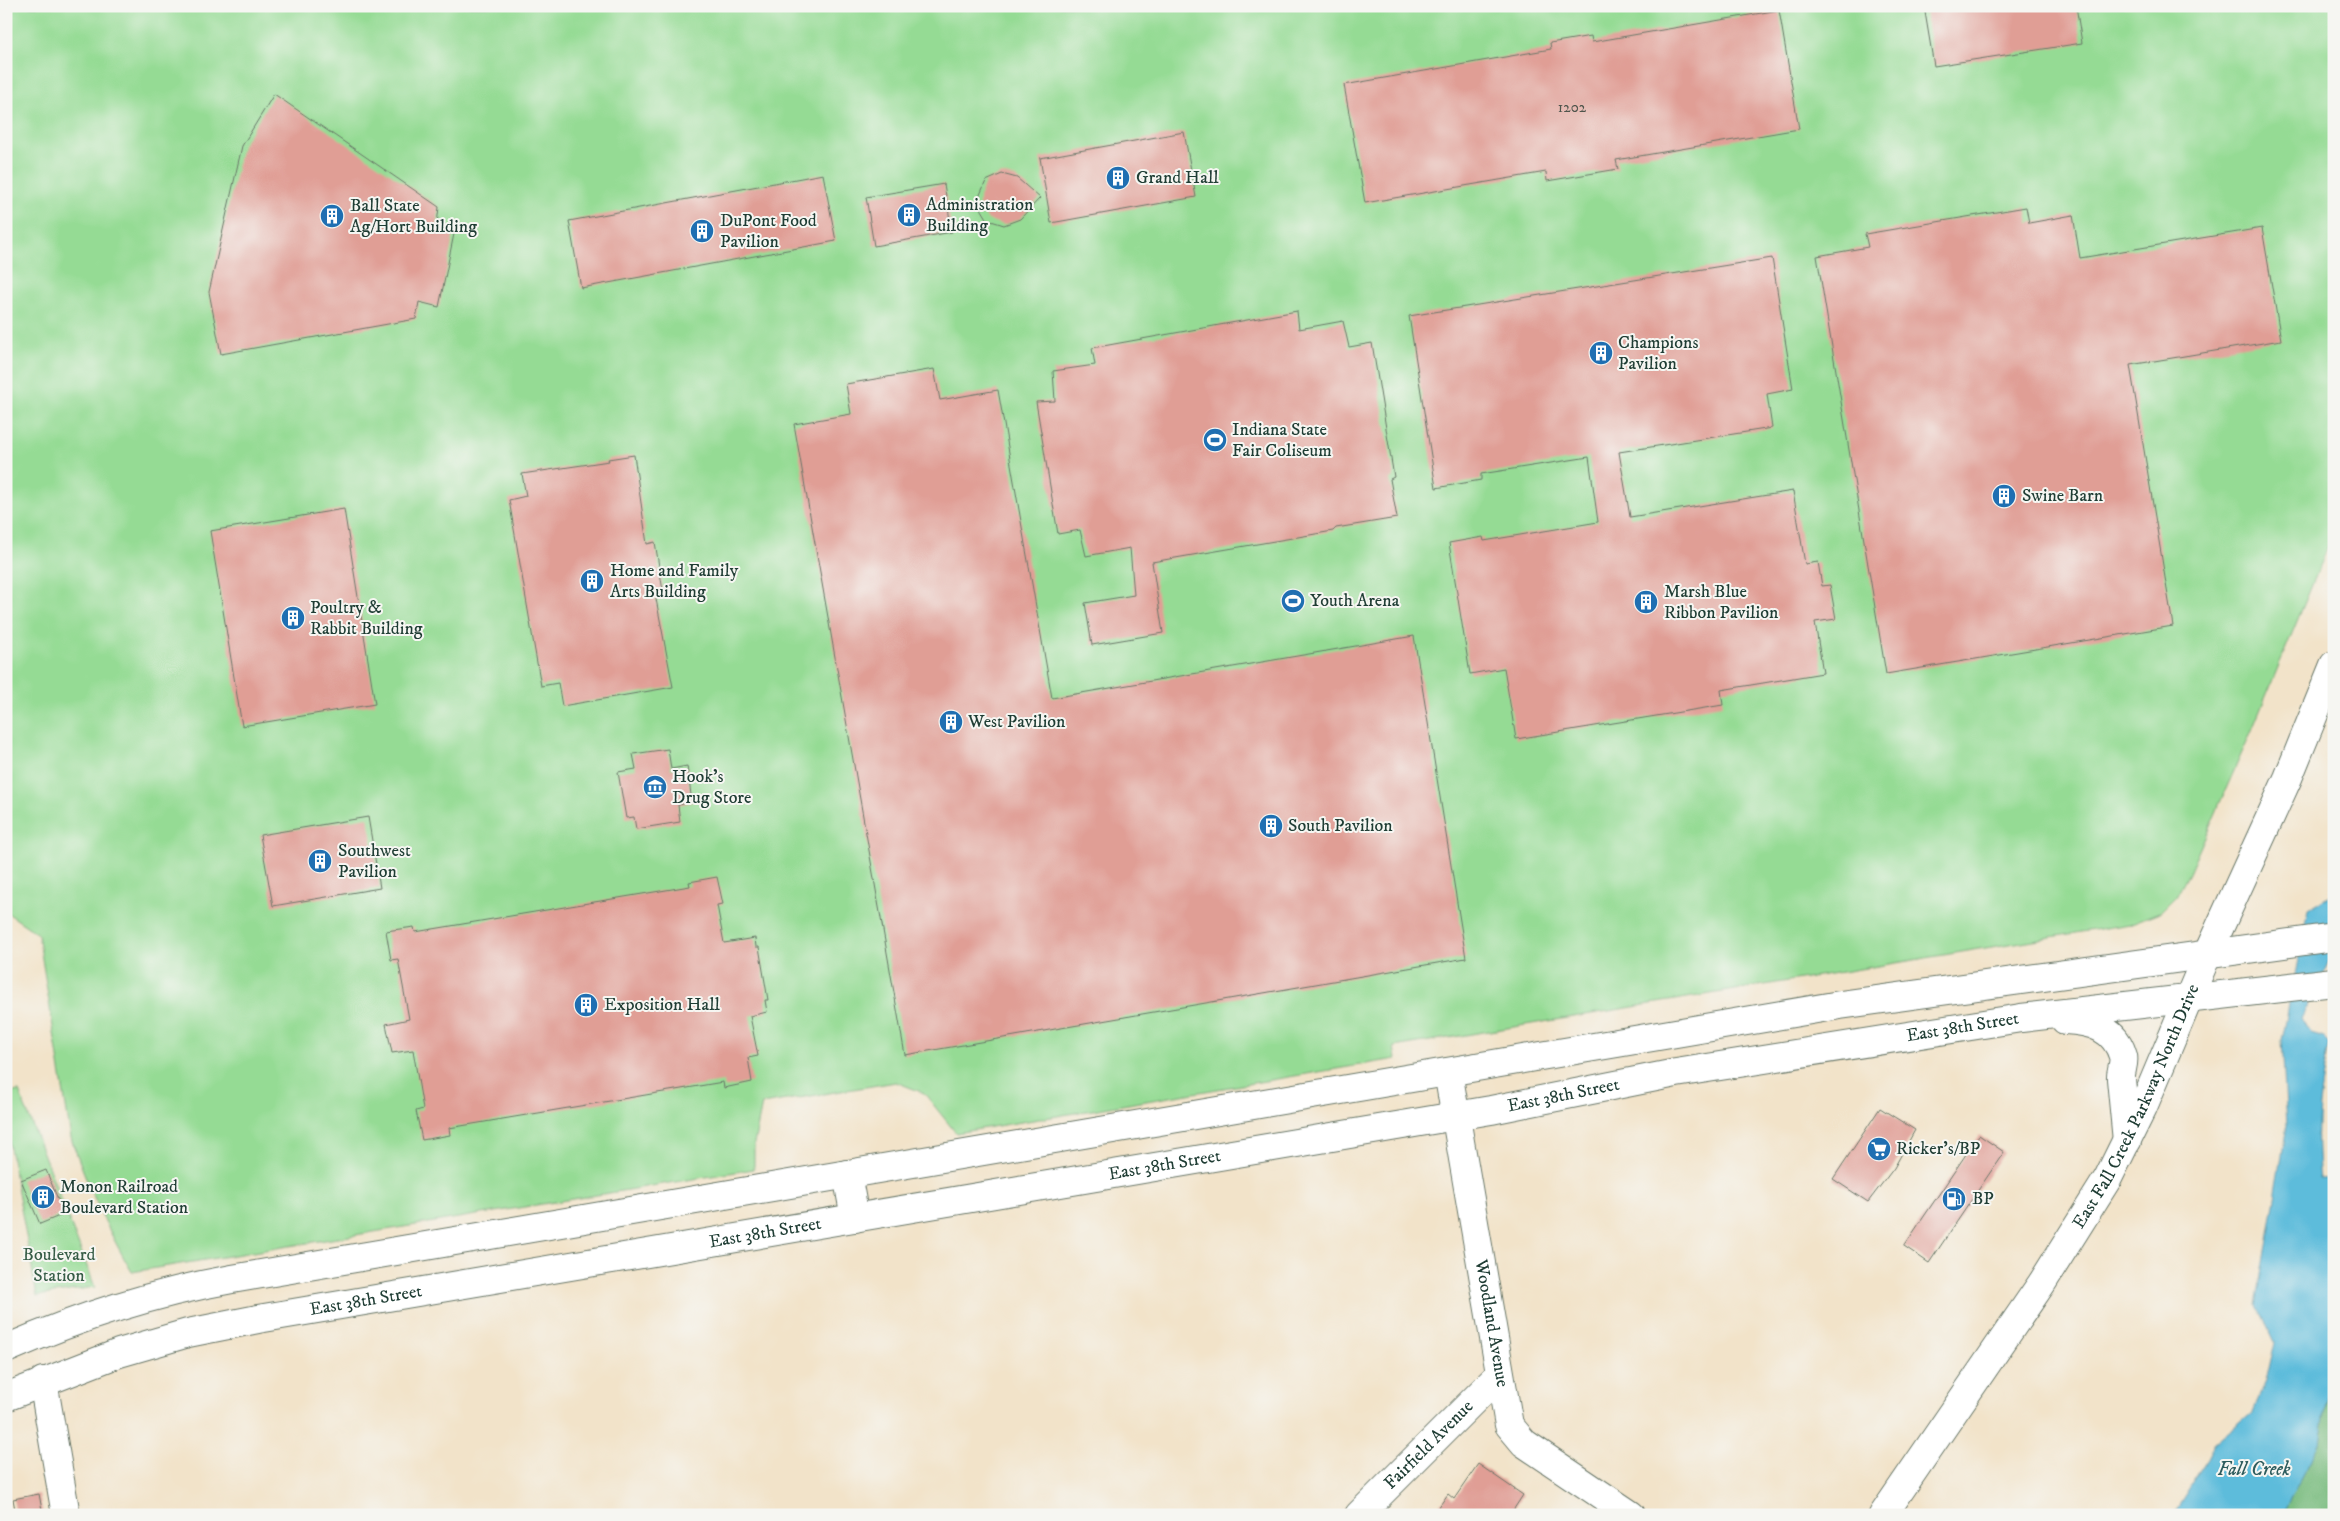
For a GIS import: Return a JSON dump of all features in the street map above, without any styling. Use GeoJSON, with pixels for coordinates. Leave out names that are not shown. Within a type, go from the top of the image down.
{"type":"FeatureCollection","features":[{"type":"Feature","properties":{"kind":"main road","name":"East Fall Creek Parkway North Drive"},"geometry":{"type":"LineString","coordinates":[[1882,1515],[2042,1283],[2098,1195],[2127,1141],[2207,955],[2288,778],[2334,665]]}},
{"type":"Feature","properties":{"kind":"main road"},"geometry":{"type":"LineString","coordinates":[[6,1349],[100,1313],[202,1285],[1849,1004],[2334,937]]}},
{"type":"Feature","properties":{"kind":"main road","name":"East 38th Street"},"geometry":{"type":"LineString","coordinates":[[6,1397],[118,1353],[221,1326],[1455,1116],[1676,1073],[2021,1018],[2334,982]]}},
{"type":"Feature","properties":{"kind":"main road"},"geometry":{"type":"LineString","coordinates":[[2021,1018],[2073,1020],[2093,1024],[2107,1030],[2123,1057],[2121,1076],[2127,1141]]}},
{"type":"Feature","properties":{"kind":"main road","name":"Woodland Avenue"},"geometry":{"type":"LineString","coordinates":[[1448,1072],[1506,1416],[1516,1436],[1631,1515]]}},
{"type":"Feature","properties":{"kind":"main road"},"geometry":{"type":"LineString","coordinates":[[848,1174],[855,1218]]}},
{"type":"Feature","properties":{"kind":"main road","name":"Fairfield Avenue"},"geometry":{"type":"LineString","coordinates":[[1359,1515],[1499,1374]]}},
{"type":"Feature","properties":{"kind":"main road"},"geometry":{"type":"LineString","coordinates":[[43,1382],[66,1515]]}},
{"type":"Feature","properties":{"kind":"green space"},"geometry":{"type":"Polygon","coordinates":[[[6,6],[2334,6],[2334,532],[2252,730],[2189,873],[2176,897],[2162,911],[2129,924],[1394,1047],[1396,1059],[956,1133],[924,1093],[896,1082],[762,1104],[754,1144],[754,1169],[132,1272],[98,1206],[71,1138],[38,934],[6,912],[6,6]]]}},
{"type":"Feature","properties":{"kind":"green space","name":"Boulevard Station"},"geometry":{"type":"Polygon","coordinates":[[[19,1091],[95,1287],[37,1296],[6,1126],[6,1093],[19,1091]]]}},
{"type":"Feature","properties":{"kind":"green space"},"geometry":{"type":"Polygon","coordinates":[[[2334,1332],[2334,1515],[2282,1515],[2320,1443],[2329,1389],[2334,1332]]]}},
{"type":"Feature","properties":{"kind":"water","name":"Fall Creek"},"geometry":{"type":"Polygon","coordinates":[[[2334,893],[2334,951],[2301,1019],[2310,1034],[2324,1038],[2330,1044],[2320,1094],[2318,1145],[2320,1179],[2334,1178],[2334,1332],[2329,1389],[2320,1443],[2282,1515],[2173,1515],[2200,1472],[2214,1444],[2252,1412],[2267,1378],[2275,1343],[2257,1305],[2287,1125],[2282,1040],[2308,909],[2334,893]]]}},
{"type":"Feature","properties":{"kind":"building"},"geometry":{"type":"Polygon","coordinates":[[[1924,6],[2076,6],[2082,43],[1934,66],[1924,6]]]}},
{"type":"Feature","properties":{"kind":"building"},"geometry":{"type":"Polygon","coordinates":[[[1779,10],[1799,129],[1616,160],[1618,169],[1547,181],[1546,172],[1365,203],[1344,85],[1551,49],[1550,43],[1591,36],[1592,42],[1779,10]]]}},
{"type":"Feature","properties":{"kind":"building","name":"Ball State Ag/Hort Building"},"geometry":{"type":"Polygon","coordinates":[[[274,94],[439,207],[437,224],[455,229],[439,307],[419,302],[416,319],[221,354],[209,292],[242,146],[274,94]]]}},
{"type":"Feature","properties":{"kind":"building","name":"Grand Hall"},"geometry":{"type":"Polygon","coordinates":[[[1184,132],[1196,197],[1051,223],[1040,158],[1184,132]]]}},
{"type":"Feature","properties":{"kind":"building","name":"DuPont Food Pavilion"},"geometry":{"type":"Polygon","coordinates":[[[823,174],[836,241],[581,288],[569,221],[823,174]]]}},
{"type":"Feature","properties":{"kind":"building"},"geometry":{"type":"Polygon","coordinates":[[[1002,174],[1017,178],[1040,198],[1020,219],[1004,225],[988,220],[979,205],[979,197],[986,181],[1002,174]]]}},
{"type":"Feature","properties":{"kind":"building","name":"Administration Building"},"geometry":{"type":"Polygon","coordinates":[[[944,184],[952,232],[874,246],[866,197],[944,184]]]}},
{"type":"Feature","properties":{"kind":"building","name":"Swine Barn"},"geometry":{"type":"Polygon","coordinates":[[[2026,207],[2029,223],[2073,215],[2080,258],[2262,228],[2281,340],[2130,365],[2173,626],[1886,674],[1817,256],[1868,247],[1865,234],[2026,207]]]}},
{"type":"Feature","properties":{"kind":"building"},"geometry":{"type":"Polygon","coordinates":[[[1772,258],[1793,389],[1767,394],[1772,428],[1619,452],[1630,517],[1793,491],[1805,564],[1818,562],[1822,586],[1830,585],[1836,619],[1815,622],[1823,673],[1721,690],[1723,705],[1516,739],[1504,668],[1470,674],[1449,543],[1483,537],[1484,541],[1598,522],[1589,457],[1481,474],[1481,480],[1436,488],[1409,316],[1772,258]]]}},
{"type":"Feature","properties":{"kind":"building","name":"Indiana State Fair Coliseum"},"geometry":{"type":"Polygon","coordinates":[[[1297,311],[1299,329],[1343,321],[1349,347],[1372,343],[1394,477],[1390,479],[1397,518],[1152,562],[1163,633],[1092,645],[1085,603],[1134,595],[1130,548],[1086,556],[1080,530],[1058,534],[1036,402],[1055,401],[1053,371],[1095,365],[1092,348],[1297,311]]]}},
{"type":"Feature","properties":{"kind":"building"},"geometry":{"type":"Polygon","coordinates":[[[934,369],[940,400],[998,390],[1052,698],[1414,636],[1466,958],[905,1055],[794,424],[851,414],[846,384],[934,369]]]}},
{"type":"Feature","properties":{"kind":"building","name":"Home and Family Arts Building"},"geometry":{"type":"Polygon","coordinates":[[[634,455],[647,544],[655,542],[664,597],[656,599],[673,687],[562,706],[558,683],[541,686],[509,500],[526,496],[522,474],[609,461],[608,459],[634,455]]]}},
{"type":"Feature","properties":{"kind":"building","name":"Poultry & Rabbit Building"},"geometry":{"type":"Polygon","coordinates":[[[344,509],[375,704],[242,726],[210,531],[344,509]]]}},
{"type":"Feature","properties":{"kind":"building","name":"Hook's Drug Store"},"geometry":{"type":"Polygon","coordinates":[[[668,749],[671,769],[687,766],[692,802],[678,805],[680,822],[636,829],[634,817],[626,818],[618,772],[636,769],[633,754],[668,749]]]}},
{"type":"Feature","properties":{"kind":"building","name":"Southwest Pavilion"},"geometry":{"type":"Polygon","coordinates":[[[368,817],[380,888],[273,906],[260,835],[368,817]]]}},
{"type":"Feature","properties":{"kind":"building","name":"Exposition Hall"},"geometry":{"type":"Polygon","coordinates":[[[717,877],[723,904],[717,905],[724,943],[755,938],[756,947],[759,947],[768,1000],[765,1000],[767,1012],[750,1016],[758,1056],[748,1058],[752,1082],[724,1088],[723,1082],[449,1128],[450,1135],[422,1140],[416,1111],[423,1109],[413,1050],[392,1053],[386,1024],[409,1019],[398,959],[391,960],[386,931],[414,927],[415,932],[690,886],[689,882],[717,877]]]}},
{"type":"Feature","properties":{"kind":"building","name":"Ricker's/BP"},"geometry":{"type":"Polygon","coordinates":[[[1880,1108],[1915,1130],[1894,1168],[1868,1202],[1833,1179],[1880,1108]]]}},
{"type":"Feature","properties":{"kind":"building","name":"BP"},"geometry":{"type":"Polygon","coordinates":[[[1979,1135],[2004,1152],[1929,1263],[1904,1246],[1979,1135]]]}},
{"type":"Feature","properties":{"kind":"building","name":"Monon Railroad Boulevard Station"},"geometry":{"type":"Polygon","coordinates":[[[46,1170],[64,1214],[40,1224],[21,1180],[46,1170]]]}},
{"type":"Feature","properties":{"kind":"building"},"geometry":{"type":"Polygon","coordinates":[[[1478,1464],[1523,1495],[1510,1515],[1433,1515],[1448,1494],[1454,1499],[1478,1464]]]}},
{"type":"Feature","properties":{"kind":"building"},"geometry":{"type":"Polygon","coordinates":[[[39,1494],[43,1515],[16,1515],[13,1499],[39,1494]]]}},
{"type":"Feature","properties":{"kind":"place","name":"Grand Hall"},"geometry":{"type":"Point","coordinates":[1118,178]}},
{"type":"Feature","properties":{"kind":"place","name":"Administration Building"},"geometry":{"type":"Point","coordinates":[909,215]}},
{"type":"Feature","properties":{"kind":"place","name":"Ball State Ag/Hort Building"},"geometry":{"type":"Point","coordinates":[332,216]}},
{"type":"Feature","properties":{"kind":"place","name":"DuPont Food Pavilion"},"geometry":{"type":"Point","coordinates":[702,231]}},
{"type":"Feature","properties":{"kind":"place","name":"Champions Pavilion"},"geometry":{"type":"Point","coordinates":[1601,353]}},
{"type":"Feature","properties":{"kind":"place","name":"Indiana State Fair Coliseum"},"geometry":{"type":"Point","coordinates":[1215,440]}},
{"type":"Feature","properties":{"kind":"place","name":"Swine Barn"},"geometry":{"type":"Point","coordinates":[2004,496]}},
{"type":"Feature","properties":{"kind":"place","name":"Home and Family Arts Building"},"geometry":{"type":"Point","coordinates":[592,581]}},
{"type":"Feature","properties":{"kind":"place","name":"Youth Arena"},"geometry":{"type":"Point","coordinates":[1293,601]}},
{"type":"Feature","properties":{"kind":"place","name":"Marsh Blue Ribbon Pavilion"},"geometry":{"type":"Point","coordinates":[1646,602]}},
{"type":"Feature","properties":{"kind":"place","name":"Poultry & Rabbit Building"},"geometry":{"type":"Point","coordinates":[293,618]}},
{"type":"Feature","properties":{"kind":"place","name":"West Pavilion"},"geometry":{"type":"Point","coordinates":[951,722]}},
{"type":"Feature","properties":{"kind":"place","name":"Hook's Drug Store"},"geometry":{"type":"Point","coordinates":[655,787]}},
{"type":"Feature","properties":{"kind":"place","name":"South Pavilion"},"geometry":{"type":"Point","coordinates":[1271,826]}},
{"type":"Feature","properties":{"kind":"place","name":"Southwest Pavilion"},"geometry":{"type":"Point","coordinates":[320,861]}},
{"type":"Feature","properties":{"kind":"place","name":"Exposition Hall"},"geometry":{"type":"Point","coordinates":[586,1005]}},
{"type":"Feature","properties":{"kind":"place","name":"Ricker's/BP"},"geometry":{"type":"Point","coordinates":[1879,1149]}},
{"type":"Feature","properties":{"kind":"place","name":"Monon Railroad Boulevard Station"},"geometry":{"type":"Point","coordinates":[43,1197]}},
{"type":"Feature","properties":{"kind":"place","name":"BP"},"geometry":{"type":"Point","coordinates":[1954,1199]}}]}
